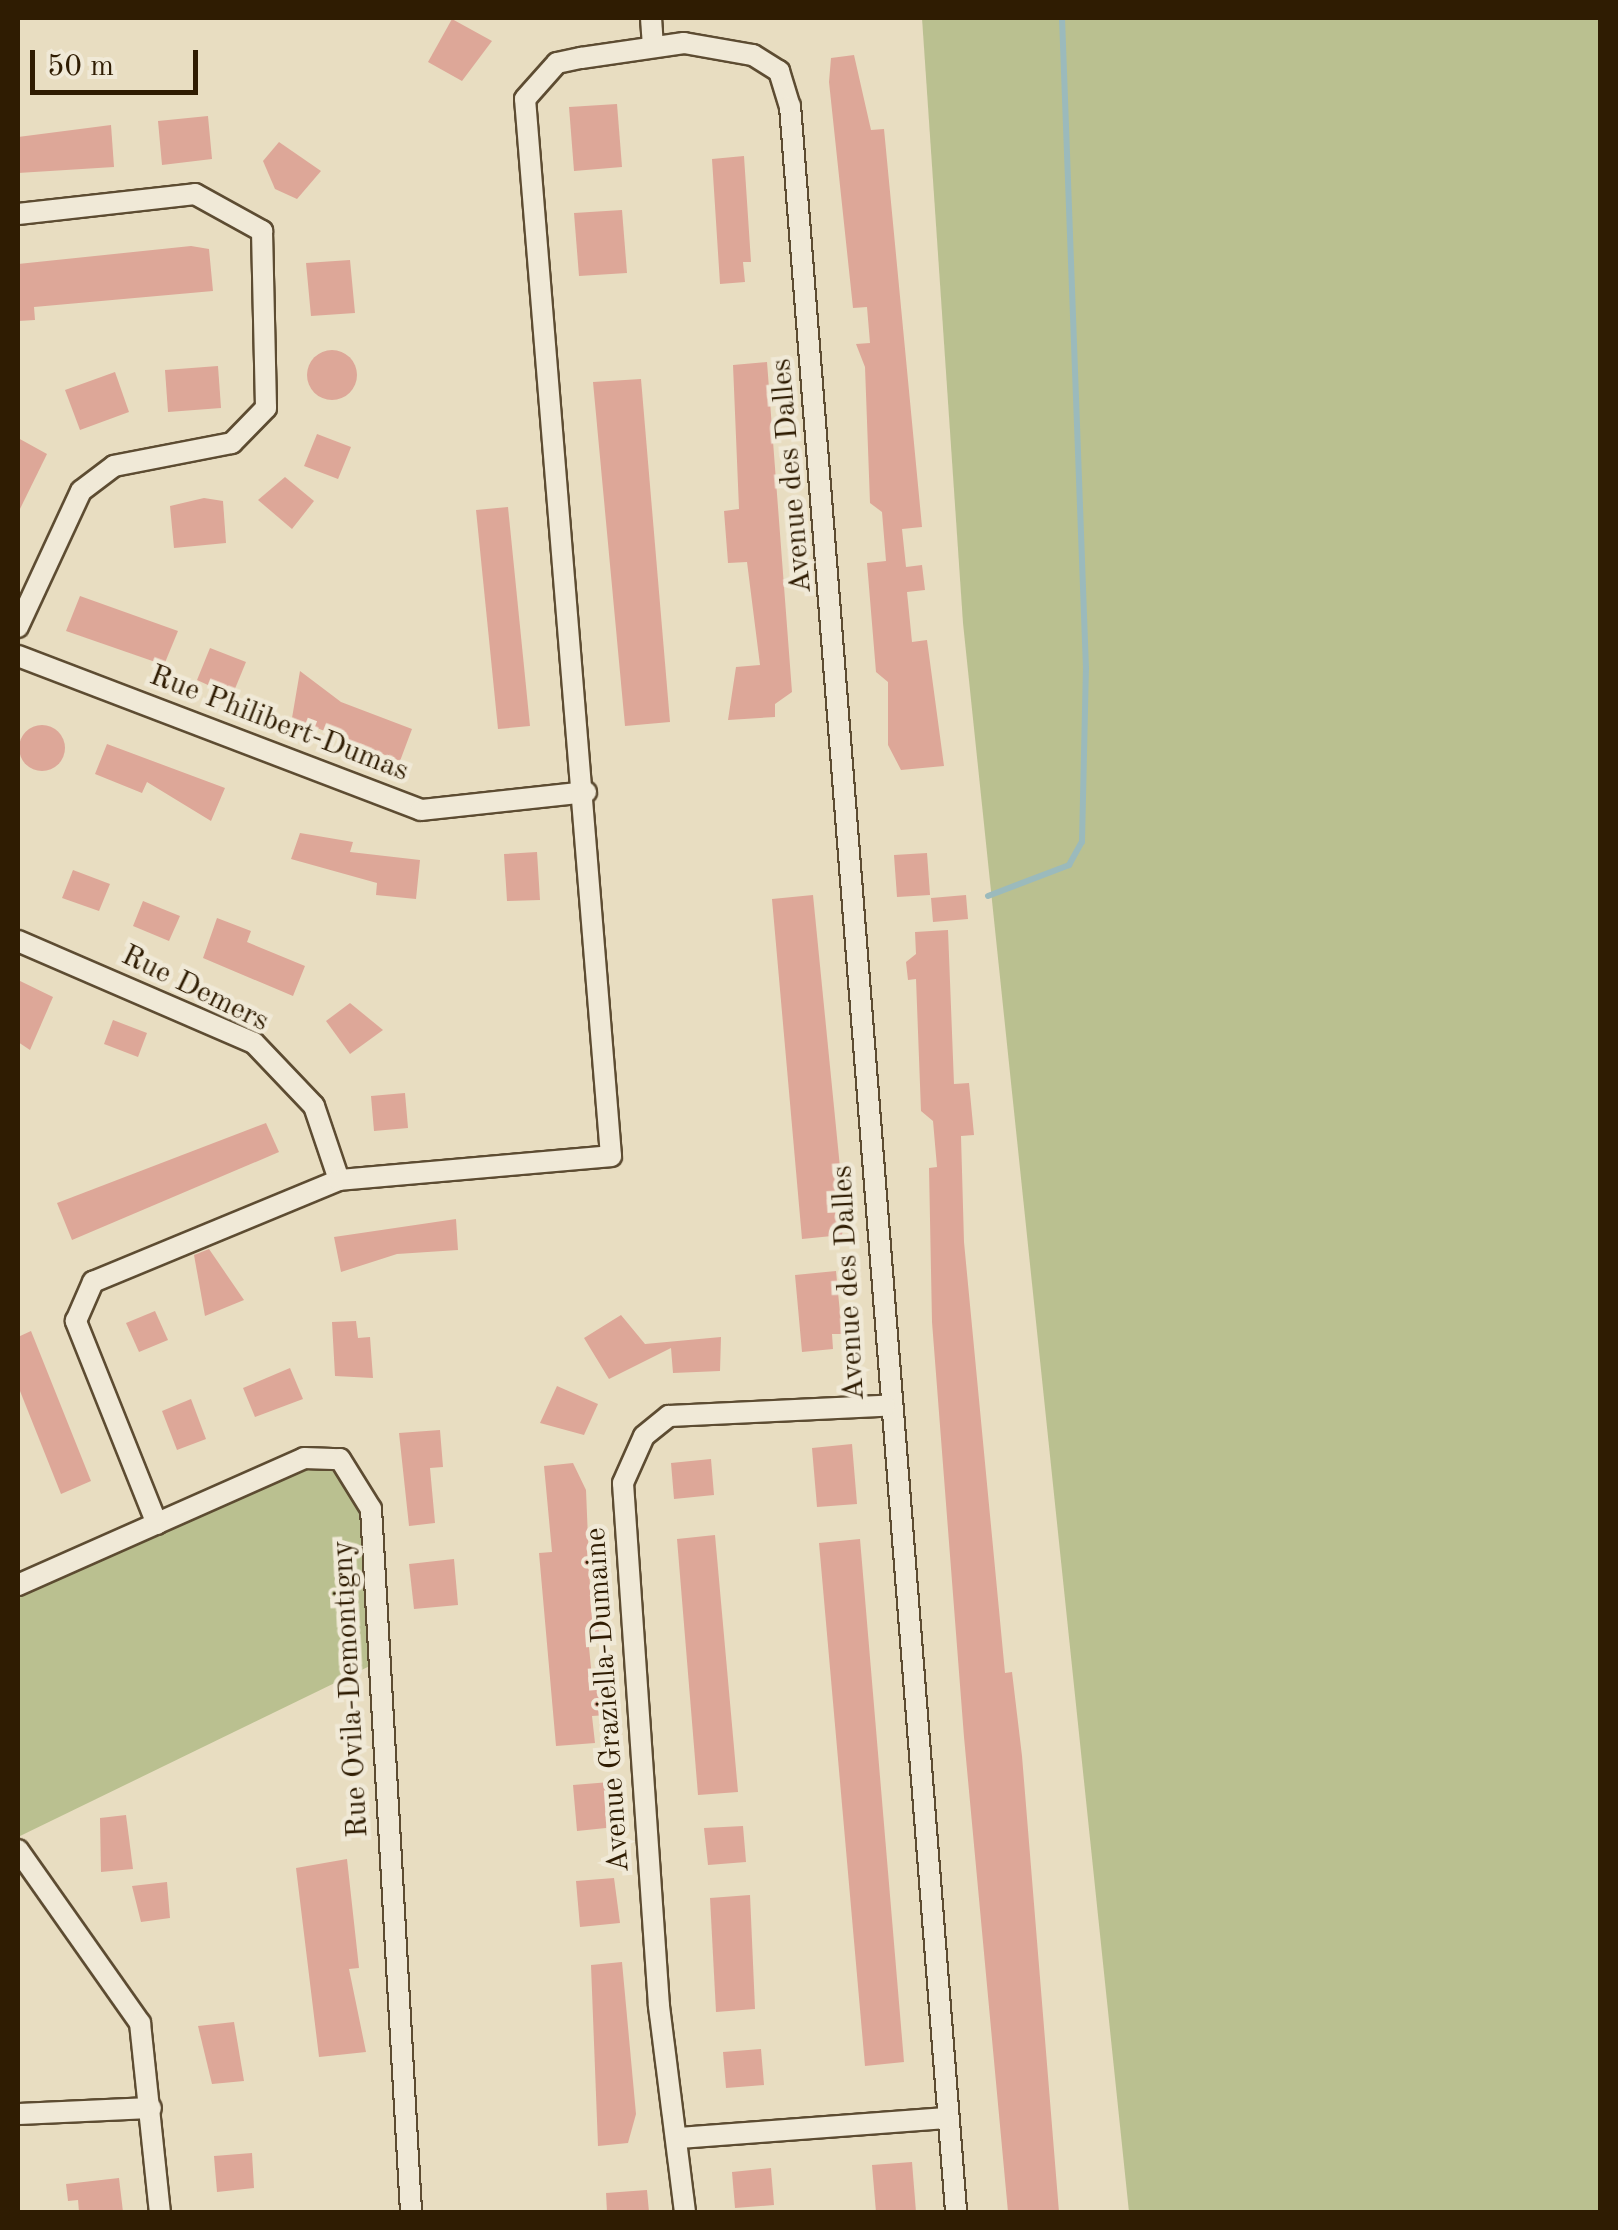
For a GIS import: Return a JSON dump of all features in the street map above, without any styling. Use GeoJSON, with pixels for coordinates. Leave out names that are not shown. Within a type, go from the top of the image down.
{"type":"FeatureCollection","features":[{"type":"Feature","properties":{"kind":"street"},"geometry":{"type":"LineString","coordinates":[[651,18],[653,44]]}},
{"type":"Feature","properties":{"kind":"street","name":"Avenue des Dalles"},"geometry":{"type":"LineString","coordinates":[[339,1180],[611,1156],[586,792],[522,128],[525,99],[557,63],[653,44],[752,55],[780,71],[790,106],[842,704],[886,1406],[956,2212]]}},
{"type":"Feature","properties":{"kind":"street"},"geometry":{"type":"LineString","coordinates":[[18,214],[196,194],[250,221],[262,231],[266,408],[232,443],[114,466],[81,491],[18,627]]}},
{"type":"Feature","properties":{"kind":"street","name":"Rue Philibert-Dumas"},"geometry":{"type":"LineString","coordinates":[[18,656],[421,810],[586,792]]}},
{"type":"Feature","properties":{"kind":"street","name":"Rue Demers"},"geometry":{"type":"LineString","coordinates":[[18,941],[254,1043],[314,1106],[339,1180]]}},
{"type":"Feature","properties":{"kind":"street"},"geometry":{"type":"LineString","coordinates":[[157,1524],[76,1321],[93,1282],[339,1180]]}},
{"type":"Feature","properties":{"kind":"street","name":"Avenue Graziella-Dumaine"},"geometry":{"type":"LineString","coordinates":[[685,2212],[659,2006],[623,1483],[644,1436],[669,1416],[886,1406]]}},
{"type":"Feature","properties":{"kind":"street","name":"Rue Ovila-Demontigny"},"geometry":{"type":"LineString","coordinates":[[18,1585],[304,1458],[340,1459],[371,1508],[411,2212]]}},
{"type":"Feature","properties":{"kind":"street"},"geometry":{"type":"LineString","coordinates":[[18,1850],[140,2024],[160,2212]]}},
{"type":"Feature","properties":{"kind":"street"},"geometry":{"type":"LineString","coordinates":[[18,2114],[151,2108]]}},
{"type":"Feature","properties":{"kind":"street"},"geometry":{"type":"LineString","coordinates":[[678,2138],[946,2118]]}},
{"type":"Feature","properties":{"kind":"green space"},"geometry":{"type":"Polygon","coordinates":[[[922,18],[1600,18],[1600,2212],[1129,2212],[963,623],[922,18]]]}},
{"type":"Feature","properties":{"kind":"green space"},"geometry":{"type":"Polygon","coordinates":[[[304,1458],[340,1459],[371,1509],[380,1661],[18,1837],[18,1585],[304,1458]]]}},
{"type":"Feature","properties":{"kind":"building"},"geometry":{"type":"Polygon","coordinates":[[[452,19],[492,41],[462,81],[428,62],[452,19]]]}},
{"type":"Feature","properties":{"kind":"building"},"geometry":{"type":"Polygon","coordinates":[[[854,55],[871,130],[884,129],[922,527],[902,529],[906,567],[922,565],[925,590],[907,592],[912,642],[927,640],[944,766],[901,770],[888,745],[888,682],[876,672],[867,563],[886,561],[882,512],[870,503],[865,367],[856,344],[870,343],[867,307],[853,308],[829,82],[831,58],[854,55]]]}},
{"type":"Feature","properties":{"kind":"building"},"geometry":{"type":"Polygon","coordinates":[[[617,104],[622,167],[574,171],[569,107],[617,104]]]}},
{"type":"Feature","properties":{"kind":"building"},"geometry":{"type":"Polygon","coordinates":[[[208,116],[212,159],[162,165],[158,121],[208,116]]]}},
{"type":"Feature","properties":{"kind":"building"},"geometry":{"type":"Polygon","coordinates":[[[111,125],[114,167],[18,173],[18,137],[111,125]]]}},
{"type":"Feature","properties":{"kind":"building"},"geometry":{"type":"Polygon","coordinates":[[[279,142],[321,171],[297,199],[275,189],[263,161],[279,142]]]}},
{"type":"Feature","properties":{"kind":"building"},"geometry":{"type":"Polygon","coordinates":[[[744,156],[751,262],[743,262],[745,282],[720,284],[712,159],[744,156]]]}},
{"type":"Feature","properties":{"kind":"building"},"geometry":{"type":"Polygon","coordinates":[[[622,210],[627,273],[579,276],[574,213],[622,210]]]}},
{"type":"Feature","properties":{"kind":"building"},"geometry":{"type":"Polygon","coordinates":[[[191,246],[209,249],[213,291],[34,307],[35,320],[18,321],[18,264],[191,246]]]}},
{"type":"Feature","properties":{"kind":"building"},"geometry":{"type":"Polygon","coordinates":[[[350,260],[355,313],[311,316],[306,263],[350,260]]]}},
{"type":"Feature","properties":{"kind":"building"},"geometry":{"type":"Polygon","coordinates":[[[332,350],[350,357],[357,375],[350,393],[332,400],[314,393],[307,375],[314,357],[332,350]]]}},
{"type":"Feature","properties":{"kind":"building"},"geometry":{"type":"Polygon","coordinates":[[[767,362],[792,692],[775,704],[775,717],[728,720],[736,667],[760,665],[747,562],[728,563],[724,511],[739,509],[733,365],[767,362]]]}},
{"type":"Feature","properties":{"kind":"building"},"geometry":{"type":"Polygon","coordinates":[[[218,366],[221,408],[168,412],[165,370],[218,366]]]}},
{"type":"Feature","properties":{"kind":"building"},"geometry":{"type":"Polygon","coordinates":[[[115,372],[129,412],[80,430],[65,390],[115,372]]]}},
{"type":"Feature","properties":{"kind":"building"},"geometry":{"type":"Polygon","coordinates":[[[641,379],[670,722],[625,726],[593,382],[641,379]]]}},
{"type":"Feature","properties":{"kind":"building"},"geometry":{"type":"Polygon","coordinates":[[[317,434],[351,447],[338,479],[304,466],[317,434]]]}},
{"type":"Feature","properties":{"kind":"building"},"geometry":{"type":"Polygon","coordinates":[[[18,438],[47,454],[18,513],[18,438]]]}},
{"type":"Feature","properties":{"kind":"building"},"geometry":{"type":"Polygon","coordinates":[[[285,477],[314,501],[292,529],[258,500],[285,477]]]}},
{"type":"Feature","properties":{"kind":"building"},"geometry":{"type":"Polygon","coordinates":[[[204,498],[223,501],[226,543],[174,548],[170,506],[204,498]]]}},
{"type":"Feature","properties":{"kind":"building"},"geometry":{"type":"Polygon","coordinates":[[[508,507],[530,726],[498,729],[476,510],[508,507]]]}},
{"type":"Feature","properties":{"kind":"building"},"geometry":{"type":"Polygon","coordinates":[[[80,596],[178,631],[164,665],[66,631],[80,596]]]}},
{"type":"Feature","properties":{"kind":"building"},"geometry":{"type":"Polygon","coordinates":[[[210,648],[246,662],[232,696],[197,680],[210,648]]]}},
{"type":"Feature","properties":{"kind":"building"},"geometry":{"type":"Polygon","coordinates":[[[300,671],[341,702],[412,729],[400,761],[292,718],[300,671]]]}},
{"type":"Feature","properties":{"kind":"building"},"geometry":{"type":"Polygon","coordinates":[[[42,725],[58,732],[65,748],[58,764],[42,771],[26,764],[19,748],[26,732],[42,725]]]}},
{"type":"Feature","properties":{"kind":"building"},"geometry":{"type":"Polygon","coordinates":[[[107,744],[225,788],[211,821],[147,782],[142,793],[95,774],[107,744]]]}},
{"type":"Feature","properties":{"kind":"building"},"geometry":{"type":"Polygon","coordinates":[[[300,833],[353,842],[350,852],[420,860],[416,899],[376,895],[377,883],[291,859],[300,833]]]}},
{"type":"Feature","properties":{"kind":"building"},"geometry":{"type":"Polygon","coordinates":[[[537,852],[540,900],[507,901],[504,854],[537,852]]]}},
{"type":"Feature","properties":{"kind":"building"},"geometry":{"type":"Polygon","coordinates":[[[927,853],[930,895],[897,897],[894,855],[927,853]]]}},
{"type":"Feature","properties":{"kind":"building"},"geometry":{"type":"Polygon","coordinates":[[[73,870],[110,884],[99,911],[62,898],[73,870]]]}},
{"type":"Feature","properties":{"kind":"building"},"geometry":{"type":"Polygon","coordinates":[[[813,895],[845,1218],[842,1235],[802,1239],[772,899],[813,895]]]}},
{"type":"Feature","properties":{"kind":"building"},"geometry":{"type":"Polygon","coordinates":[[[966,895],[968,919],[933,922],[931,898],[966,895]]]}},
{"type":"Feature","properties":{"kind":"building"},"geometry":{"type":"Polygon","coordinates":[[[143,901],[180,916],[169,941],[133,926],[143,901]]]}},
{"type":"Feature","properties":{"kind":"building"},"geometry":{"type":"Polygon","coordinates":[[[217,918],[251,931],[247,942],[305,966],[293,996],[203,958],[217,918]]]}},
{"type":"Feature","properties":{"kind":"building"},"geometry":{"type":"Polygon","coordinates":[[[948,930],[954,1084],[969,1083],[974,1135],[961,1136],[964,1242],[1005,1673],[1012,1672],[1022,1756],[1059,2212],[1008,2212],[964,1737],[932,1322],[929,1168],[937,1167],[933,1121],[921,1111],[916,979],[908,980],[906,962],[916,954],[915,932],[948,930]]]}},
{"type":"Feature","properties":{"kind":"building"},"geometry":{"type":"Polygon","coordinates":[[[18,980],[53,997],[30,1050],[18,1042],[18,980]]]}},
{"type":"Feature","properties":{"kind":"building"},"geometry":{"type":"Polygon","coordinates":[[[350,1003],[383,1030],[350,1054],[326,1021],[350,1003]]]}},
{"type":"Feature","properties":{"kind":"building"},"geometry":{"type":"Polygon","coordinates":[[[113,1020],[147,1033],[138,1057],[104,1044],[113,1020]]]}},
{"type":"Feature","properties":{"kind":"building"},"geometry":{"type":"Polygon","coordinates":[[[405,1093],[408,1128],[374,1131],[371,1096],[405,1093]]]}},
{"type":"Feature","properties":{"kind":"building"},"geometry":{"type":"Polygon","coordinates":[[[266,1123],[279,1152],[72,1240],[57,1203],[266,1123]]]}},
{"type":"Feature","properties":{"kind":"building"},"geometry":{"type":"Polygon","coordinates":[[[456,1219],[458,1250],[397,1254],[341,1272],[334,1237],[456,1219]]]}},
{"type":"Feature","properties":{"kind":"building"},"geometry":{"type":"Polygon","coordinates":[[[209,1249],[244,1300],[205,1316],[194,1255],[209,1249]]]}},
{"type":"Feature","properties":{"kind":"building"},"geometry":{"type":"Polygon","coordinates":[[[836,1271],[842,1334],[832,1334],[833,1349],[802,1352],[795,1275],[836,1271]]]}},
{"type":"Feature","properties":{"kind":"building"},"geometry":{"type":"Polygon","coordinates":[[[155,1311],[168,1340],[139,1352],[126,1323],[155,1311]]]}},
{"type":"Feature","properties":{"kind":"building"},"geometry":{"type":"Polygon","coordinates":[[[621,1315],[645,1344],[721,1337],[720,1371],[673,1373],[671,1348],[609,1379],[584,1338],[621,1315]]]}},
{"type":"Feature","properties":{"kind":"building"},"geometry":{"type":"Polygon","coordinates":[[[356,1321],[358,1338],[370,1337],[373,1378],[335,1376],[332,1322],[356,1321]]]}},
{"type":"Feature","properties":{"kind":"building"},"geometry":{"type":"Polygon","coordinates":[[[31,1331],[91,1481],[61,1494],[18,1386],[18,1337],[31,1331]]]}},
{"type":"Feature","properties":{"kind":"building"},"geometry":{"type":"Polygon","coordinates":[[[290,1368],[303,1399],[255,1417],[243,1388],[290,1368]]]}},
{"type":"Feature","properties":{"kind":"building"},"geometry":{"type":"Polygon","coordinates":[[[557,1386],[598,1404],[584,1435],[540,1423],[557,1386]]]}},
{"type":"Feature","properties":{"kind":"building"},"geometry":{"type":"Polygon","coordinates":[[[191,1399],[206,1439],[177,1450],[162,1411],[191,1399]]]}},
{"type":"Feature","properties":{"kind":"building"},"geometry":{"type":"Polygon","coordinates":[[[440,1430],[443,1467],[430,1468],[435,1523],[409,1526],[399,1433],[440,1430]]]}},
{"type":"Feature","properties":{"kind":"building"},"geometry":{"type":"Polygon","coordinates":[[[852,1444],[857,1504],[817,1507],[812,1448],[852,1444]]]}},
{"type":"Feature","properties":{"kind":"building"},"geometry":{"type":"Polygon","coordinates":[[[711,1459],[714,1495],[674,1499],[671,1463],[711,1459]]]}},
{"type":"Feature","properties":{"kind":"building"},"geometry":{"type":"Polygon","coordinates":[[[573,1463],[586,1490],[591,1611],[601,1636],[588,1637],[593,1688],[604,1687],[607,1715],[592,1716],[595,1743],[556,1746],[539,1553],[552,1552],[544,1466],[573,1463]]]}},
{"type":"Feature","properties":{"kind":"building"},"geometry":{"type":"Polygon","coordinates":[[[715,1535],[738,1792],[698,1795],[677,1539],[715,1535]]]}},
{"type":"Feature","properties":{"kind":"building"},"geometry":{"type":"Polygon","coordinates":[[[860,1539],[904,2062],[865,2066],[819,1543],[860,1539]]]}},
{"type":"Feature","properties":{"kind":"building"},"geometry":{"type":"Polygon","coordinates":[[[454,1559],[458,1605],[414,1609],[409,1564],[454,1559]]]}},
{"type":"Feature","properties":{"kind":"building"},"geometry":{"type":"Polygon","coordinates":[[[610,1782],[616,1807],[606,1828],[577,1831],[573,1785],[610,1782]]]}},
{"type":"Feature","properties":{"kind":"building"},"geometry":{"type":"Polygon","coordinates":[[[126,1815],[133,1869],[101,1872],[100,1818],[126,1815]]]}},
{"type":"Feature","properties":{"kind":"building"},"geometry":{"type":"Polygon","coordinates":[[[743,1826],[746,1862],[708,1865],[704,1828],[743,1826]]]}},
{"type":"Feature","properties":{"kind":"building"},"geometry":{"type":"Polygon","coordinates":[[[347,1859],[359,1968],[349,1969],[366,2052],[319,2057],[296,1868],[347,1859]]]}},
{"type":"Feature","properties":{"kind":"building"},"geometry":{"type":"Polygon","coordinates":[[[614,1878],[620,1923],[580,1927],[576,1881],[614,1878]]]}},
{"type":"Feature","properties":{"kind":"building"},"geometry":{"type":"Polygon","coordinates":[[[167,1882],[170,1918],[141,1922],[132,1886],[167,1882]]]}},
{"type":"Feature","properties":{"kind":"building"},"geometry":{"type":"Polygon","coordinates":[[[750,1895],[755,2009],[716,2012],[710,1898],[750,1895]]]}},
{"type":"Feature","properties":{"kind":"building"},"geometry":{"type":"Polygon","coordinates":[[[622,1962],[636,2114],[628,2143],[598,2146],[591,1965],[622,1962]]]}},
{"type":"Feature","properties":{"kind":"building"},"geometry":{"type":"Polygon","coordinates":[[[234,2022],[244,2081],[212,2084],[198,2026],[234,2022]]]}},
{"type":"Feature","properties":{"kind":"building"},"geometry":{"type":"Polygon","coordinates":[[[761,2049],[764,2085],[726,2088],[723,2052],[761,2049]]]}},
{"type":"Feature","properties":{"kind":"building"},"geometry":{"type":"Polygon","coordinates":[[[252,2153],[254,2188],[217,2192],[214,2156],[252,2153]]]}},
{"type":"Feature","properties":{"kind":"building"},"geometry":{"type":"Polygon","coordinates":[[[912,2162],[916,2212],[876,2212],[872,2165],[912,2162]]]}},
{"type":"Feature","properties":{"kind":"building"},"geometry":{"type":"Polygon","coordinates":[[[771,2168],[774,2205],[735,2208],[732,2172],[771,2168]]]}},
{"type":"Feature","properties":{"kind":"building"},"geometry":{"type":"Polygon","coordinates":[[[119,2178],[123,2212],[79,2212],[78,2200],[68,2201],[66,2184],[119,2178]]]}},
{"type":"Feature","properties":{"kind":"building"},"geometry":{"type":"Polygon","coordinates":[[[647,2190],[649,2212],[607,2212],[606,2193],[647,2190]]]}},
{"type":"Feature","properties":{"kind":"waterway"},"geometry":{"type":"LineString","coordinates":[[988,896],[1069,865],[1082,842],[1086,669],[1062,18]]}}]}
